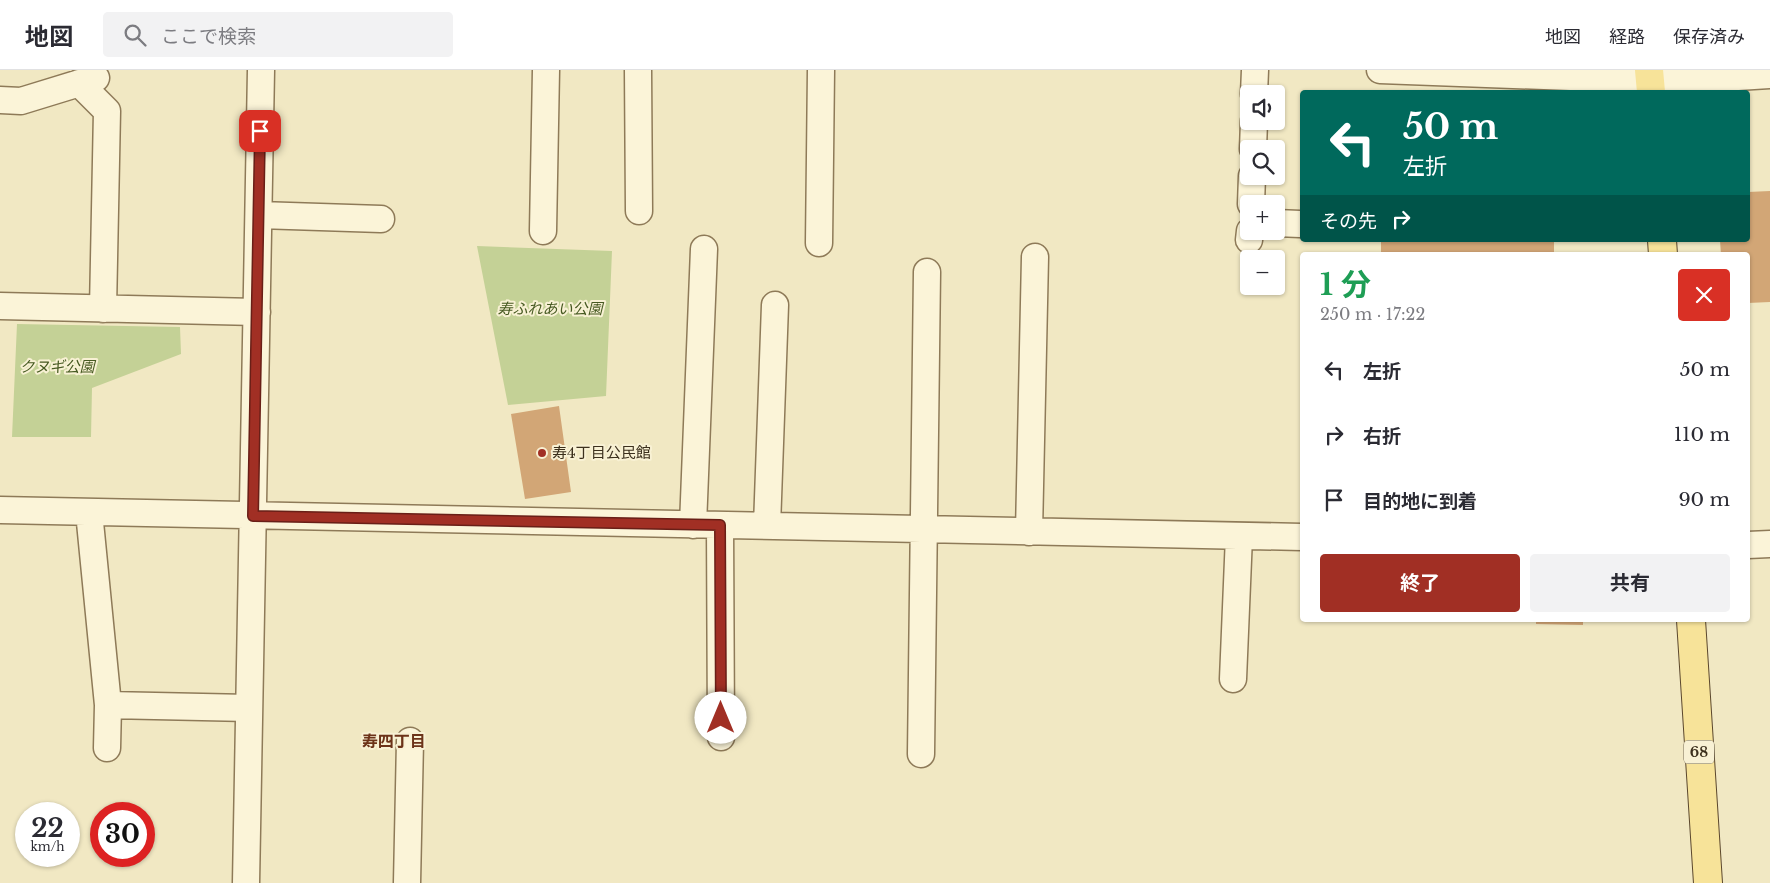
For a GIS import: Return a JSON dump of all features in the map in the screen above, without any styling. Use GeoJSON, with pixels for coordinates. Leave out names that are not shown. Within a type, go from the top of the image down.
{"type":"FeatureCollection","features":[{"type":"Feature","properties":{"kind":"main road","name":"68"},"geometry":{"type":"LineString","coordinates":[[1690,622],[1708,883]]}},
{"type":"Feature","properties":{"kind":"street"},"geometry":{"type":"LineString","coordinates":[[246,883],[261,70]]}},
{"type":"Feature","properties":{"kind":"street"},"geometry":{"type":"LineString","coordinates":[[543,231],[546,70]]}},
{"type":"Feature","properties":{"kind":"street"},"geometry":{"type":"LineString","coordinates":[[638,70],[639,211]]}},
{"type":"Feature","properties":{"kind":"street"},"geometry":{"type":"LineString","coordinates":[[820,243],[821,70]]}},
{"type":"Feature","properties":{"kind":"street"},"geometry":{"type":"LineString","coordinates":[[1254,85],[1255,70]]}},
{"type":"Feature","properties":{"kind":"street"},"geometry":{"type":"LineString","coordinates":[[1380,70],[1650,81],[1770,75]]}},
{"type":"Feature","properties":{"kind":"street"},"geometry":{"type":"LineString","coordinates":[[0,100],[21,101],[88,80],[107,111],[104,309]]}},
{"type":"Feature","properties":{"kind":"street"},"geometry":{"type":"LineString","coordinates":[[259,215],[380,218]]}},
{"type":"Feature","properties":{"kind":"street"},"geometry":{"type":"LineString","coordinates":[[693,525],[704,249]]}},
{"type":"Feature","properties":{"kind":"street"},"geometry":{"type":"LineString","coordinates":[[1029,532],[1035,257]]}},
{"type":"Feature","properties":{"kind":"street"},"geometry":{"type":"LineString","coordinates":[[921,754],[927,272]]}},
{"type":"Feature","properties":{"kind":"street"},"geometry":{"type":"LineString","coordinates":[[767,526],[775,305]]}},
{"type":"Feature","properties":{"kind":"street"},"geometry":{"type":"LineString","coordinates":[[0,306],[257,312]]}},
{"type":"Feature","properties":{"kind":"street"},"geometry":{"type":"LineString","coordinates":[[0,510],[1300,537]]}},
{"type":"Feature","properties":{"kind":"street"},"geometry":{"type":"LineString","coordinates":[[89,512],[108,705],[107,748]]}},
{"type":"Feature","properties":{"kind":"street"},"geometry":{"type":"LineString","coordinates":[[720,525],[721,737]]}},
{"type":"Feature","properties":{"kind":"street"},"geometry":{"type":"LineString","coordinates":[[1234,679],[1239,536]]}},
{"type":"Feature","properties":{"kind":"street"},"geometry":{"type":"LineString","coordinates":[[1750,545],[1770,544]]}},
{"type":"Feature","properties":{"kind":"street"},"geometry":{"type":"LineString","coordinates":[[108,705],[250,708]]}},
{"type":"Feature","properties":{"kind":"street"},"geometry":{"type":"LineString","coordinates":[[407,883],[410,741]]}},
{"type":"Feature","properties":{"kind":"green space","name":"寿ふれあい公園"},"geometry":{"type":"Polygon","coordinates":[[[477,246],[612,251],[606,396],[508,405],[477,246]]]}},
{"type":"Feature","properties":{"kind":"green space","name":"クヌギ公園"},"geometry":{"type":"Polygon","coordinates":[[[17,324],[180,327],[181,354],[92,388],[91,437],[12,437],[17,324]]]}},
{"type":"Feature","properties":{"kind":"building"},"geometry":{"type":"Polygon","coordinates":[[[1770,191],[1770,302],[1750,303],[1750,252],[1721,252],[1720,242],[1750,242],[1750,192],[1770,191]]]}},
{"type":"Feature","properties":{"kind":"building"},"geometry":{"type":"Polygon","coordinates":[[[1381,242],[1554,242],[1554,252],[1381,252],[1381,242]]]}},
{"type":"Feature","properties":{"kind":"building","name":"寿4丁目公民館"},"geometry":{"type":"Polygon","coordinates":[[[559,406],[571,492],[525,499],[511,414],[559,406]]]}},
{"type":"Feature","properties":{"kind":"building"},"geometry":{"type":"Polygon","coordinates":[[[1536,622],[1583,622],[1583,625],[1536,624],[1536,622]]]}},
{"type":"Feature","properties":{"kind":"place","name":"寿4丁目公民館"},"geometry":{"type":"Point","coordinates":[542,453]}},
{"type":"Feature","properties":{"kind":"district","name":"寿四丁目"},"geometry":{"type":"Point","coordinates":[394,741]}},
{"type":"Feature","properties":{"kind":"route"},"geometry":{"type":"LineString","coordinates":[[260,131],[253,516],[720,525],[721,718]]}}]}
